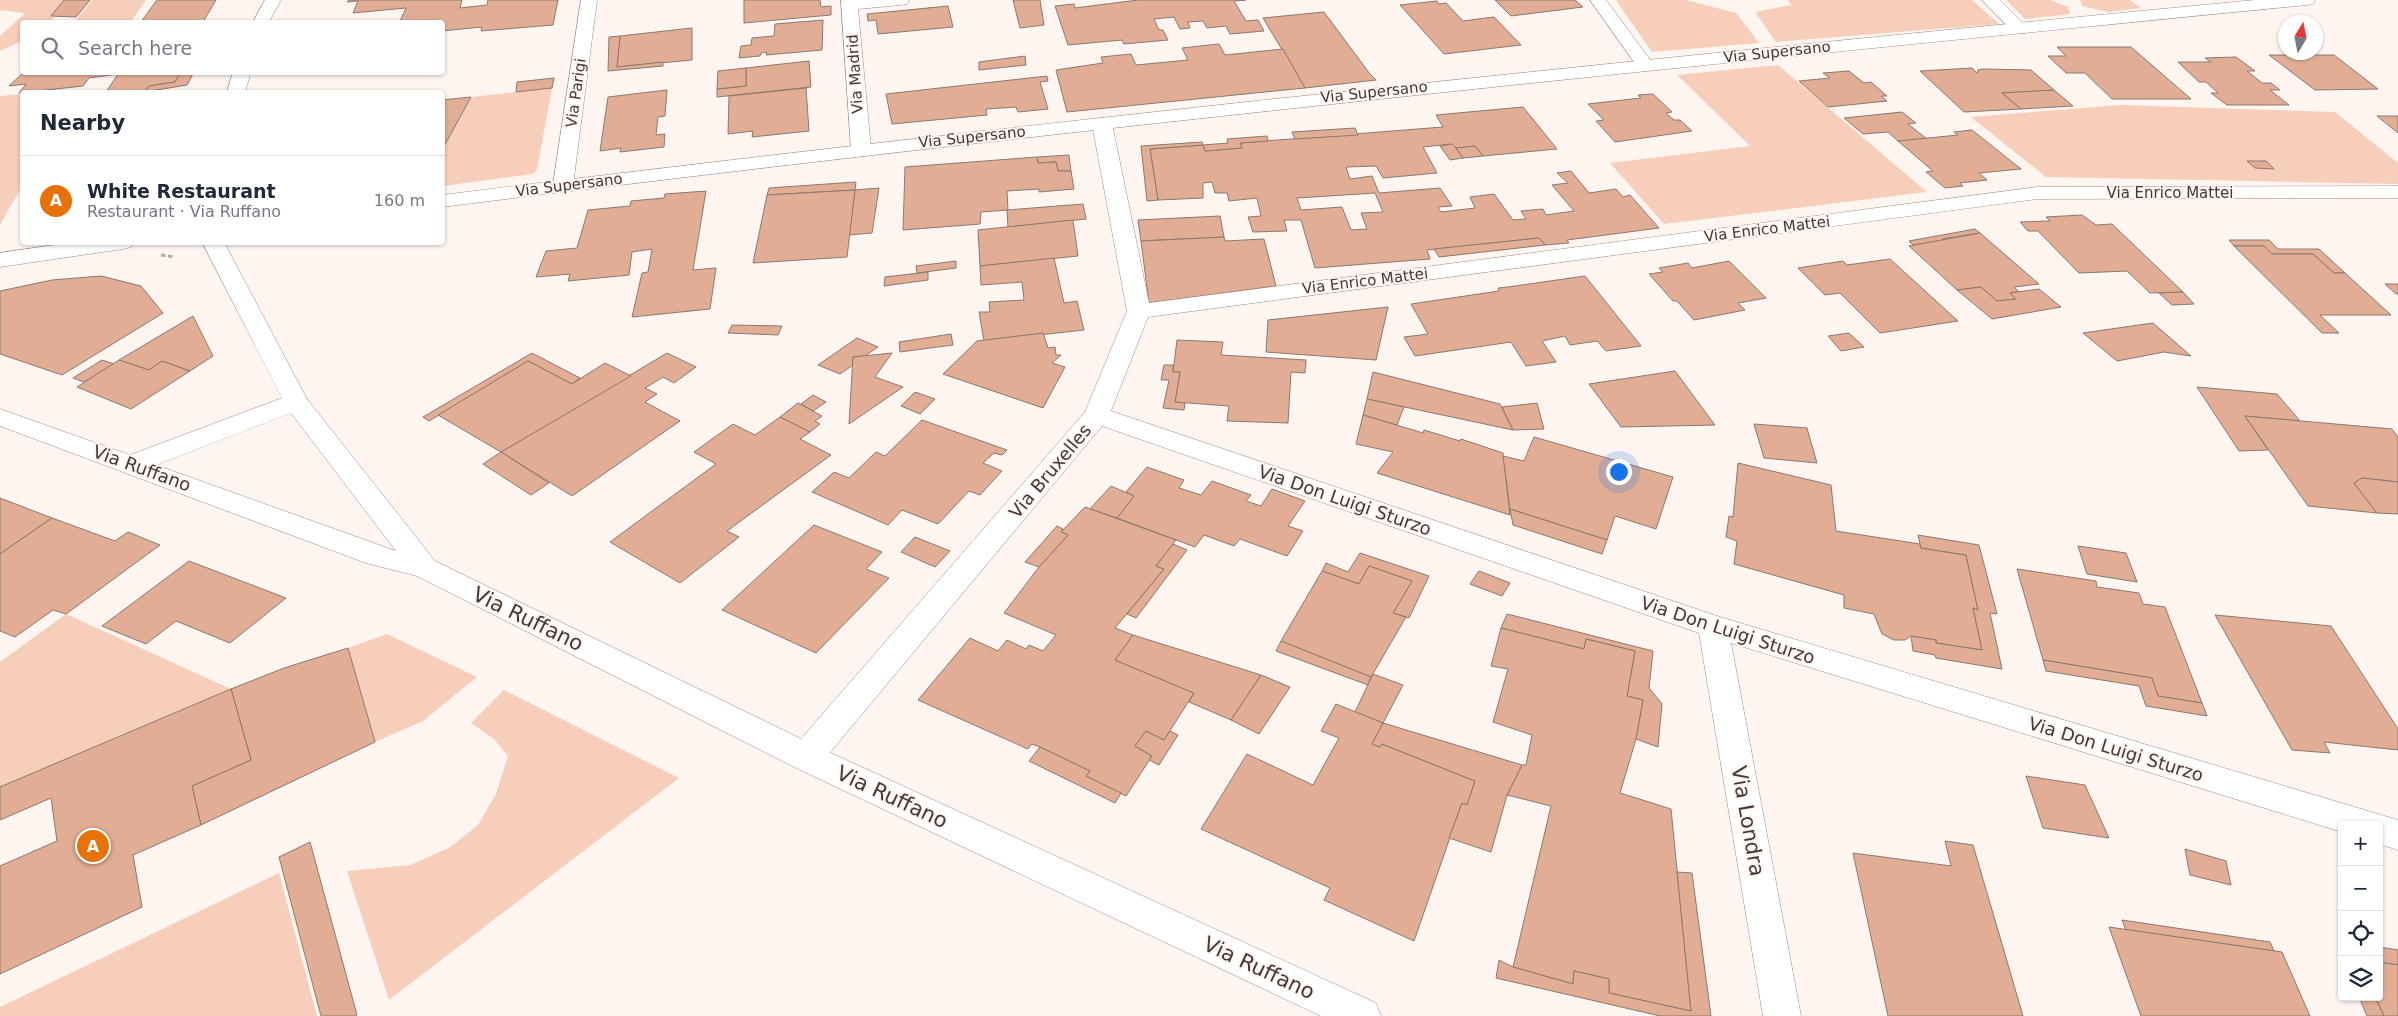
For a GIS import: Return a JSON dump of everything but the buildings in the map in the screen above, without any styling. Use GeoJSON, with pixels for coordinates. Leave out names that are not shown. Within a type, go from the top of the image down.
{"type":"FeatureCollection","features":[{"type":"Feature","properties":{"kind":"street"},"geometry":{"type":"LineString","coordinates":[[262,20],[273,0]]}},
{"type":"Feature","properties":{"kind":"street","name":"Via Parigi"},"geometry":{"type":"LineString","coordinates":[[564,185],[589,0]]}},
{"type":"Feature","properties":{"kind":"street"},"geometry":{"type":"LineString","coordinates":[[850,2],[901,0]]}},
{"type":"Feature","properties":{"kind":"street"},"geometry":{"type":"LineString","coordinates":[[1598,0],[1645,65]]}},
{"type":"Feature","properties":{"kind":"street"},"geometry":{"type":"LineString","coordinates":[[1990,0],[2020,29]]}},
{"type":"Feature","properties":{"kind":"street","name":"Via Supersano"},"geometry":{"type":"LineString","coordinates":[[445,201],[861,149],[1102,124],[1328,97],[2020,29],[2261,2],[2308,0]]}},
{"type":"Feature","properties":{"kind":"street","name":"Via Madrid"},"geometry":{"type":"LineString","coordinates":[[850,2],[861,149]]}},
{"type":"Feature","properties":{"kind":"street"},"geometry":{"type":"LineString","coordinates":[[237,90],[241,75]]}},
{"type":"Feature","properties":{"kind":"street"},"geometry":{"type":"LineString","coordinates":[[1102,124],[1139,311]]}},
{"type":"Feature","properties":{"kind":"street","name":"Via Enrico Mattei"},"geometry":{"type":"LineString","coordinates":[[1139,311],[2037,193],[2398,192]]}},
{"type":"Feature","properties":{"kind":"street"},"geometry":{"type":"LineString","coordinates":[[0,260],[102,245]]}},
{"type":"Feature","properties":{"kind":"street","name":"Via Ruffano"},"geometry":{"type":"LineString","coordinates":[[215,245],[296,402],[425,568]]}},
{"type":"Feature","properties":{"kind":"street","name":"Via Bruxelles"},"geometry":{"type":"LineString","coordinates":[[806,757],[1098,415],[1139,311]]}},
{"type":"Feature","properties":{"kind":"street"},"geometry":{"type":"LineString","coordinates":[[133,464],[296,402]]}},
{"type":"Feature","properties":{"kind":"street","name":"Via Don Luigi Sturzo"},"geometry":{"type":"LineString","coordinates":[[1098,415],[1713,626],[2353,821]]}},
{"type":"Feature","properties":{"kind":"street","name":"Via Ruffano"},"geometry":{"type":"LineString","coordinates":[[0,417],[133,464],[376,556],[425,568],[806,757],[1362,1016]]}},
{"type":"Feature","properties":{"kind":"street","name":"Via Londra"},"geometry":{"type":"LineString","coordinates":[[1713,626],[1782,1016]]}},
{"type":"Feature","properties":{"kind":"street"},"geometry":{"type":"LineString","coordinates":[[2383,830],[2398,834]]}},
{"type":"Feature","properties":{"kind":"path"},"geometry":{"type":"LineString","coordinates":[[159,255],[182,258]]}},
{"type":"Feature","properties":{"kind":"shaded area"},"geometry":{"type":"Polygon","coordinates":[[[0,0],[88,0],[66,3],[52,20],[20,20],[20,42],[0,51],[0,36],[25,13],[0,10],[0,0]]]}},
{"type":"Feature","properties":{"kind":"shaded area"},"geometry":{"type":"Polygon","coordinates":[[[92,0],[146,0],[132,20],[76,20],[92,0]]]}},
{"type":"Feature","properties":{"kind":"shaded area"},"geometry":{"type":"Polygon","coordinates":[[[1616,0],[1686,0],[1736,13],[1759,43],[1652,52],[1616,0]]]}},
{"type":"Feature","properties":{"kind":"shaded area"},"geometry":{"type":"Polygon","coordinates":[[[1788,0],[1972,0],[1999,24],[1776,42],[1755,12],[1791,5],[1788,0]]]}},
{"type":"Feature","properties":{"kind":"shaded area"},"geometry":{"type":"Polygon","coordinates":[[[2006,0],[2051,0],[2068,7],[2070,14],[2025,19],[2006,0]]]}},
{"type":"Feature","properties":{"kind":"shaded area"},"geometry":{"type":"Polygon","coordinates":[[[2080,0],[2130,0],[2141,8],[2108,12],[2082,6],[2080,0]]]}},
{"type":"Feature","properties":{"kind":"shaded area"},"geometry":{"type":"Polygon","coordinates":[[[1778,65],[1927,192],[1664,224],[1610,163],[1750,146],[1677,75],[1778,65]]]}},
{"type":"Feature","properties":{"kind":"shaded area"},"geometry":{"type":"Polygon","coordinates":[[[552,88],[537,170],[532,174],[445,186],[445,145],[471,97],[552,88]]]}},
{"type":"Feature","properties":{"kind":"shaded area"},"geometry":{"type":"Polygon","coordinates":[[[20,94],[20,190],[0,225],[0,96],[20,94]]]}},
{"type":"Feature","properties":{"kind":"shaded area"},"geometry":{"type":"Polygon","coordinates":[[[2121,105],[2335,112],[2398,163],[2398,184],[2046,177],[1971,117],[2121,105]]]}},
{"type":"Feature","properties":{"kind":"shaded area"},"geometry":{"type":"Polygon","coordinates":[[[66,614],[231,689],[0,787],[0,662],[66,614]]]}},
{"type":"Feature","properties":{"kind":"shaded area"},"geometry":{"type":"Polygon","coordinates":[[[387,634],[477,677],[423,721],[375,742],[348,648],[387,634]]]}},
{"type":"Feature","properties":{"kind":"shaded area"},"geometry":{"type":"Polygon","coordinates":[[[504,690],[679,778],[389,1000],[347,871],[410,865],[449,848],[478,825],[496,794],[508,756],[494,739],[471,723],[504,690]]]}},
{"type":"Feature","properties":{"kind":"shaded area"},"geometry":{"type":"Polygon","coordinates":[[[279,873],[317,1016],[0,1016],[0,1007],[279,873]]]}},
{"type":"Feature","properties":{"kind":"place","name":"White Restaurant"},"geometry":{"type":"Point","coordinates":[93,846]}}]}
